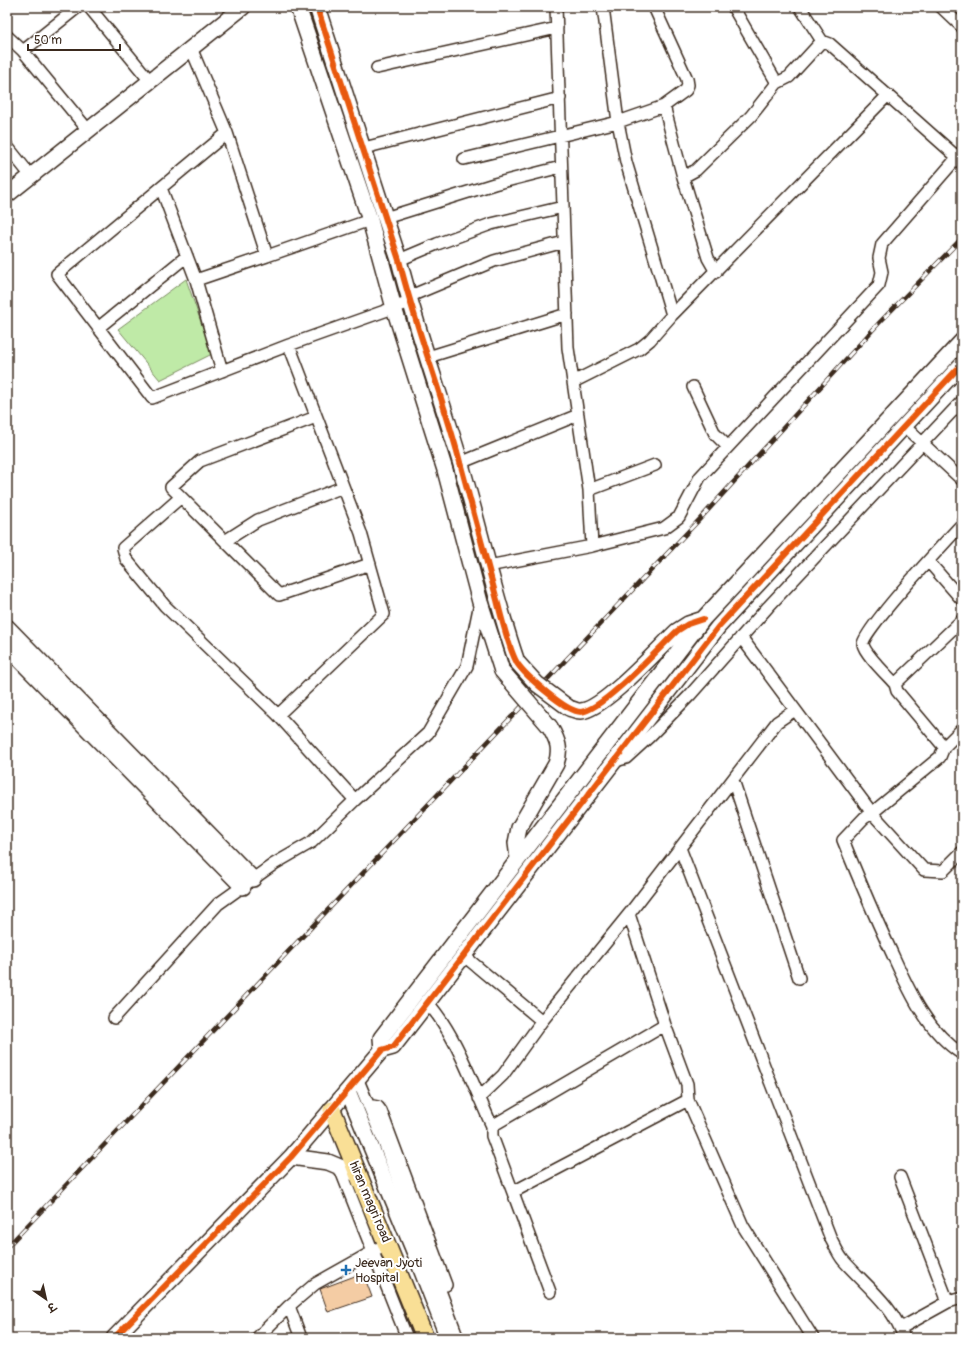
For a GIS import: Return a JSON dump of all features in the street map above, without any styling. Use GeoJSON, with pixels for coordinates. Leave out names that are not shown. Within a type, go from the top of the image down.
{"type":"FeatureCollection","features":[{"type":"Feature","properties":{"kind":"main road","name":"hiran magri road"},"geometry":{"type":"LineString","coordinates":[[332,1110],[360,1176],[380,1247],[425,1338]]}},
{"type":"Feature","properties":{"kind":"street"},"geometry":{"type":"LineString","coordinates":[[23,51],[78,7]]}},
{"type":"Feature","properties":{"kind":"street"},"geometry":{"type":"LineString","coordinates":[[89,7],[150,81]]}},
{"type":"Feature","properties":{"kind":"street"},"geometry":{"type":"LineString","coordinates":[[7,196],[243,7]]}},
{"type":"Feature","properties":{"kind":"street"},"geometry":{"type":"LineString","coordinates":[[298,7],[370,220],[394,308],[445,470],[480,602],[502,671],[550,727],[558,741],[560,753],[556,764],[519,828],[516,843],[518,858]]}},
{"type":"Feature","properties":{"kind":"street"},"geometry":{"type":"LineString","coordinates":[[317,7],[364,148],[399,260],[409,300],[460,462],[503,624],[516,662],[537,684],[569,708],[580,712],[591,708],[623,684],[676,631],[688,624],[703,619]]}},
{"type":"Feature","properties":{"kind":"street"},"geometry":{"type":"LineString","coordinates":[[556,7],[568,348],[589,490],[592,546]]}},
{"type":"Feature","properties":{"kind":"street"},"geometry":{"type":"LineString","coordinates":[[603,7],[618,122],[626,162],[672,315]]}},
{"type":"Feature","properties":{"kind":"street"},"geometry":{"type":"LineString","coordinates":[[464,159],[618,122],[664,106],[686,90],[688,85],[687,79],[654,7]]}},
{"type":"Feature","properties":{"kind":"street"},"geometry":{"type":"LineString","coordinates":[[733,7],[777,83]]}},
{"type":"Feature","properties":{"kind":"street"},"geometry":{"type":"LineString","coordinates":[[488,566],[592,546],[664,528],[679,517],[700,476],[879,285],[882,272],[879,258],[882,244],[960,154],[888,95],[830,44],[822,41],[800,7]]}},
{"type":"Feature","properties":{"kind":"street"},"geometry":{"type":"LineString","coordinates":[[941,7],[962,27]]}},
{"type":"Feature","properties":{"kind":"street"},"geometry":{"type":"LineString","coordinates":[[377,68],[557,28]]}},
{"type":"Feature","properties":{"kind":"street"},"geometry":{"type":"LineString","coordinates":[[7,36],[23,51],[88,130]]}},
{"type":"Feature","properties":{"kind":"street"},"geometry":{"type":"LineString","coordinates":[[683,177],[696,170],[751,116],[777,83],[788,77],[822,41]]}},
{"type":"Feature","properties":{"kind":"street"},"geometry":{"type":"LineString","coordinates":[[191,48],[228,133],[267,256]]}},
{"type":"Feature","properties":{"kind":"street"},"geometry":{"type":"LineString","coordinates":[[573,382],[640,349],[650,340],[672,315],[716,272],[888,95]]}},
{"type":"Feature","properties":{"kind":"street"},"geometry":{"type":"LineString","coordinates":[[364,148],[560,98]]}},
{"type":"Feature","properties":{"kind":"street"},"geometry":{"type":"LineString","coordinates":[[664,106],[683,177],[708,258],[716,272]]}},
{"type":"Feature","properties":{"kind":"street"},"geometry":{"type":"LineString","coordinates":[[228,133],[57,274],[152,398],[289,345],[394,308],[494,261],[564,242]]}},
{"type":"Feature","properties":{"kind":"street"},"geometry":{"type":"LineString","coordinates":[[7,146],[31,176]]}},
{"type":"Feature","properties":{"kind":"street"},"geometry":{"type":"LineString","coordinates":[[385,218],[494,184],[561,167]]}},
{"type":"Feature","properties":{"kind":"street"},"geometry":{"type":"LineString","coordinates":[[161,188],[196,280],[222,371]]}},
{"type":"Feature","properties":{"kind":"street"},"geometry":{"type":"LineString","coordinates":[[399,260],[491,224],[563,207]]}},
{"type":"Feature","properties":{"kind":"street"},"geometry":{"type":"LineString","coordinates":[[196,280],[370,220]]}},
{"type":"Feature","properties":{"kind":"street"},"geometry":{"type":"LineString","coordinates":[[98,328],[187,256]]}},
{"type":"Feature","properties":{"kind":"street"},"geometry":{"type":"LineString","coordinates":[[428,357],[567,314]]}},
{"type":"Feature","properties":{"kind":"street"},"geometry":{"type":"LineString","coordinates":[[382,1050],[381,1038],[703,619],[962,342]]}},
{"type":"Feature","properties":{"kind":"street"},"geometry":{"type":"LineString","coordinates":[[278,715],[384,614],[361,533],[289,345]]}},
{"type":"Feature","properties":{"kind":"street"},"geometry":{"type":"LineString","coordinates":[[114,1338],[291,1157],[353,1086],[382,1050],[393,1047],[612,762],[718,627],[962,364]]}},
{"type":"Feature","properties":{"kind":"street"},"geometry":{"type":"LineString","coordinates":[[693,387],[715,434],[728,446]]}},
{"type":"Feature","properties":{"kind":"street"},"geometry":{"type":"LineString","coordinates":[[612,762],[626,758],[650,737],[690,695],[741,637],[962,401]]}},
{"type":"Feature","properties":{"kind":"street"},"geometry":{"type":"LineString","coordinates":[[460,462],[578,415]]}},
{"type":"Feature","properties":{"kind":"street"},"geometry":{"type":"LineString","coordinates":[[316,417],[200,461],[171,487],[279,595],[370,564]]}},
{"type":"Feature","properties":{"kind":"street"},"geometry":{"type":"LineString","coordinates":[[904,426],[923,442],[962,480]]}},
{"type":"Feature","properties":{"kind":"street"},"geometry":{"type":"LineString","coordinates":[[589,490],[655,465]]}},
{"type":"Feature","properties":{"kind":"street"},"geometry":{"type":"LineString","coordinates":[[225,540],[258,520],[344,487]]}},
{"type":"Feature","properties":{"kind":"street"},"geometry":{"type":"LineString","coordinates":[[181,496],[123,548],[126,559],[165,606],[278,715],[356,800]]}},
{"type":"Feature","properties":{"kind":"street"},"geometry":{"type":"LineString","coordinates":[[944,747],[897,691],[895,684],[869,654],[863,646],[863,642],[871,628],[928,560],[962,524]]}},
{"type":"Feature","properties":{"kind":"street"},"geometry":{"type":"LineString","coordinates":[[928,560],[962,600]]}},
{"type":"Feature","properties":{"kind":"street"},"geometry":{"type":"LineString","coordinates":[[114,1018],[218,904],[274,864],[312,842],[428,733],[467,666],[480,602]]}},
{"type":"Feature","properties":{"kind":"street"},"geometry":{"type":"LineString","coordinates":[[895,684],[962,620]]}},
{"type":"Feature","properties":{"kind":"street"},"geometry":{"type":"LineString","coordinates":[[7,627],[248,883]]}},
{"type":"Feature","properties":{"kind":"street"},"geometry":{"type":"LineString","coordinates":[[741,637],[872,813],[924,870],[943,871],[962,852]]}},
{"type":"Feature","properties":{"kind":"street"},"geometry":{"type":"LineString","coordinates":[[7,647],[248,883]]}},
{"type":"Feature","properties":{"kind":"street"},"geometry":{"type":"LineString","coordinates":[[479,1098],[503,1075],[542,1021],[629,914],[777,722],[795,710]]}},
{"type":"Feature","properties":{"kind":"street"},"geometry":{"type":"LineString","coordinates":[[962,729],[944,747],[940,757],[864,818],[842,840],[867,899],[917,1006],[949,1045],[962,1054]]}},
{"type":"Feature","properties":{"kind":"street"},"geometry":{"type":"LineString","coordinates":[[733,780],[799,978]]}},
{"type":"Feature","properties":{"kind":"street"},"geometry":{"type":"LineString","coordinates":[[680,848],[831,1239],[842,1259],[889,1309],[903,1333],[948,1302],[962,1298]]}},
{"type":"Feature","properties":{"kind":"street"},"geometry":{"type":"LineString","coordinates":[[629,914],[665,1025],[687,1084],[688,1100],[743,1226],[813,1338]]}},
{"type":"Feature","properties":{"kind":"street"},"geometry":{"type":"LineString","coordinates":[[463,955],[542,1021]]}},
{"type":"Feature","properties":{"kind":"street"},"geometry":{"type":"LineString","coordinates":[[427,1002],[437,1013],[452,1040],[492,1126],[492,1136],[550,1292]]}},
{"type":"Feature","properties":{"kind":"street"},"geometry":{"type":"LineString","coordinates":[[492,1126],[665,1025]]}},
{"type":"Feature","properties":{"kind":"street"},"geometry":{"type":"LineString","coordinates":[[353,1086],[368,1105],[458,1338]]}},
{"type":"Feature","properties":{"kind":"street"},"geometry":{"type":"LineString","coordinates":[[353,1086],[448,1338]]}},
{"type":"Feature","properties":{"kind":"street"},"geometry":{"type":"LineString","coordinates":[[513,1192],[688,1100]]}},
{"type":"Feature","properties":{"kind":"street"},"geometry":{"type":"LineString","coordinates":[[368,1105],[378,1107],[381,1111],[466,1338]]}},
{"type":"Feature","properties":{"kind":"street"},"geometry":{"type":"LineString","coordinates":[[291,1157],[311,1158],[339,1166],[360,1176]]}},
{"type":"Feature","properties":{"kind":"street"},"geometry":{"type":"LineString","coordinates":[[339,1166],[380,1247],[407,1338]]}},
{"type":"Feature","properties":{"kind":"street"},"geometry":{"type":"LineString","coordinates":[[900,1177],[948,1302]]}},
{"type":"Feature","properties":{"kind":"street"},"geometry":{"type":"LineString","coordinates":[[257,1338],[289,1306],[315,1284],[380,1247]]}},
{"type":"Feature","properties":{"kind":"street"},"geometry":{"type":"LineString","coordinates":[[289,1306],[301,1338]]}},
{"type":"Feature","properties":{"kind":"green space"},"geometry":{"type":"Polygon","coordinates":[[[186,279],[212,354],[160,380],[118,329],[186,279]]]}},
{"type":"Feature","properties":{"kind":"building"},"geometry":{"type":"Polygon","coordinates":[[[363,1273],[372,1297],[328,1312],[320,1289],[363,1273]]]}},
{"type":"Feature","properties":{"kind":"railway"},"geometry":{"type":"LineString","coordinates":[[7,1247],[699,520],[879,323],[962,238]]}},
{"type":"Feature","properties":{"kind":"cycle path"},"geometry":{"type":"LineString","coordinates":[[317,7],[399,260],[413,312],[454,440],[511,650],[517,663],[528,676],[556,700],[574,710],[581,712],[591,709],[603,701],[645,664],[677,631],[688,624],[703,619]]}},
{"type":"Feature","properties":{"kind":"cycle path"},"geometry":{"type":"LineString","coordinates":[[114,1338],[291,1157],[382,1050],[393,1047],[718,627],[962,364]]}},
{"type":"Feature","properties":{"kind":"place","name":"Jeevan Jyoti Hospital"},"geometry":{"type":"Point","coordinates":[346,1270]}}]}
